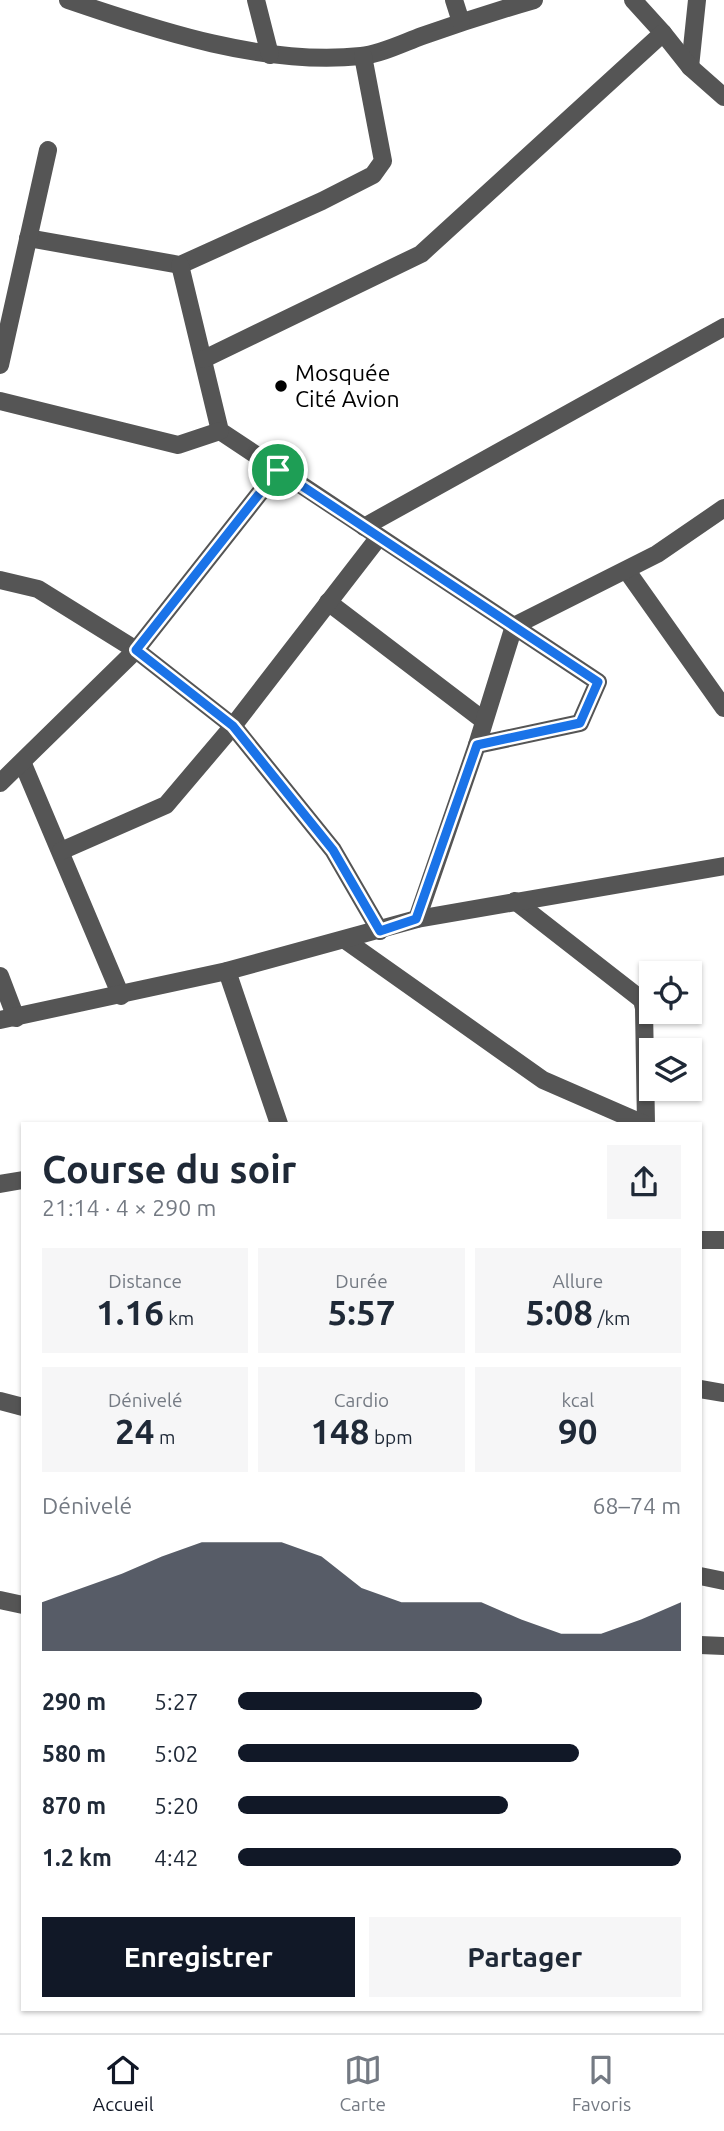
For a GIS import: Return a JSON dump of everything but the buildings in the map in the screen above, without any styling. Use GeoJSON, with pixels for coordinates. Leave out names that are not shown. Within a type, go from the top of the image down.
{"type":"FeatureCollection","features":[{"type":"Feature","properties":{"kind":"street"},"geometry":{"type":"LineString","coordinates":[[68,0],[147,27],[270,55],[297,58],[363,56],[534,0]]}},
{"type":"Feature","properties":{"kind":"street"},"geometry":{"type":"LineString","coordinates":[[256,0],[270,55]]}},
{"type":"Feature","properties":{"kind":"street"},"geometry":{"type":"LineString","coordinates":[[454,0],[461,22]]}},
{"type":"Feature","properties":{"kind":"street"},"geometry":{"type":"LineString","coordinates":[[633,0],[690,67],[724,97]]}},
{"type":"Feature","properties":{"kind":"street"},"geometry":{"type":"LineString","coordinates":[[690,67],[697,0]]}},
{"type":"Feature","properties":{"kind":"street"},"geometry":{"type":"LineString","coordinates":[[204,359],[421,254],[663,33]]}},
{"type":"Feature","properties":{"kind":"street"},"geometry":{"type":"LineString","coordinates":[[28,239],[180,265],[314,205],[373,175],[383,161],[363,56]]}},
{"type":"Feature","properties":{"kind":"street"},"geometry":{"type":"LineString","coordinates":[[0,365],[48,150]]}},
{"type":"Feature","properties":{"kind":"street"},"geometry":{"type":"LineString","coordinates":[[180,265],[220,431],[598,682],[580,723],[477,745]]}},
{"type":"Feature","properties":{"kind":"street"},"geometry":{"type":"LineString","coordinates":[[61,850],[166,805],[233,726],[328,602],[372,532],[724,327]]}},
{"type":"Feature","properties":{"kind":"street"},"geometry":{"type":"LineString","coordinates":[[0,401],[178,445],[220,431]]}},
{"type":"Feature","properties":{"kind":"street"},"geometry":{"type":"LineString","coordinates":[[0,783],[23,764],[136,650],[278,470]]}},
{"type":"Feature","properties":{"kind":"street"},"geometry":{"type":"LineString","coordinates":[[416,919],[477,745],[514,626],[626,571],[703,525],[724,508]]}},
{"type":"Feature","properties":{"kind":"street"},"geometry":{"type":"LineString","coordinates":[[626,571],[724,708]]}},
{"type":"Feature","properties":{"kind":"street"},"geometry":{"type":"LineString","coordinates":[[0,580],[38,589],[136,650],[233,726],[333,850],[380,931]]}},
{"type":"Feature","properties":{"kind":"street"},"geometry":{"type":"LineString","coordinates":[[328,602],[483,720]]}},
{"type":"Feature","properties":{"kind":"street"},"geometry":{"type":"LineString","coordinates":[[23,764],[121,996]]}},
{"type":"Feature","properties":{"kind":"street"},"geometry":{"type":"LineString","coordinates":[[0,976],[8,1019],[227,971],[416,919],[724,866]]}},
{"type":"Feature","properties":{"kind":"street"},"geometry":{"type":"LineString","coordinates":[[515,901],[642,1000],[645,1122]]}},
{"type":"Feature","properties":{"kind":"street"},"geometry":{"type":"LineString","coordinates":[[345,940],[543,1080],[640,1122]]}},
{"type":"Feature","properties":{"kind":"street"},"geometry":{"type":"LineString","coordinates":[[227,971],[278,1122]]}},
{"type":"Feature","properties":{"kind":"street"},"geometry":{"type":"LineString","coordinates":[[0,1184],[21,1181]]}},
{"type":"Feature","properties":{"kind":"street"},"geometry":{"type":"LineString","coordinates":[[702,1240],[724,1240]]}},
{"type":"Feature","properties":{"kind":"street"},"geometry":{"type":"LineString","coordinates":[[702,1389],[724,1393]]}},
{"type":"Feature","properties":{"kind":"street"},"geometry":{"type":"LineString","coordinates":[[0,1401],[21,1406]]}},
{"type":"Feature","properties":{"kind":"street"},"geometry":{"type":"LineString","coordinates":[[702,1576],[724,1581]]}},
{"type":"Feature","properties":{"kind":"street"},"geometry":{"type":"LineString","coordinates":[[0,1600],[21,1605]]}},
{"type":"Feature","properties":{"kind":"street"},"geometry":{"type":"LineString","coordinates":[[702,1645],[724,1646]]}},
{"type":"Feature","properties":{"kind":"place","name":"Mosquée Cité Avion"},"geometry":{"type":"Point","coordinates":[281,386]}},
{"type":"Feature","properties":{"kind":"route"},"geometry":{"type":"LineString","coordinates":[[278,470],[598,682],[580,723],[477,745],[416,919],[380,931],[333,850],[233,726],[136,650],[278,470]]}}]}
